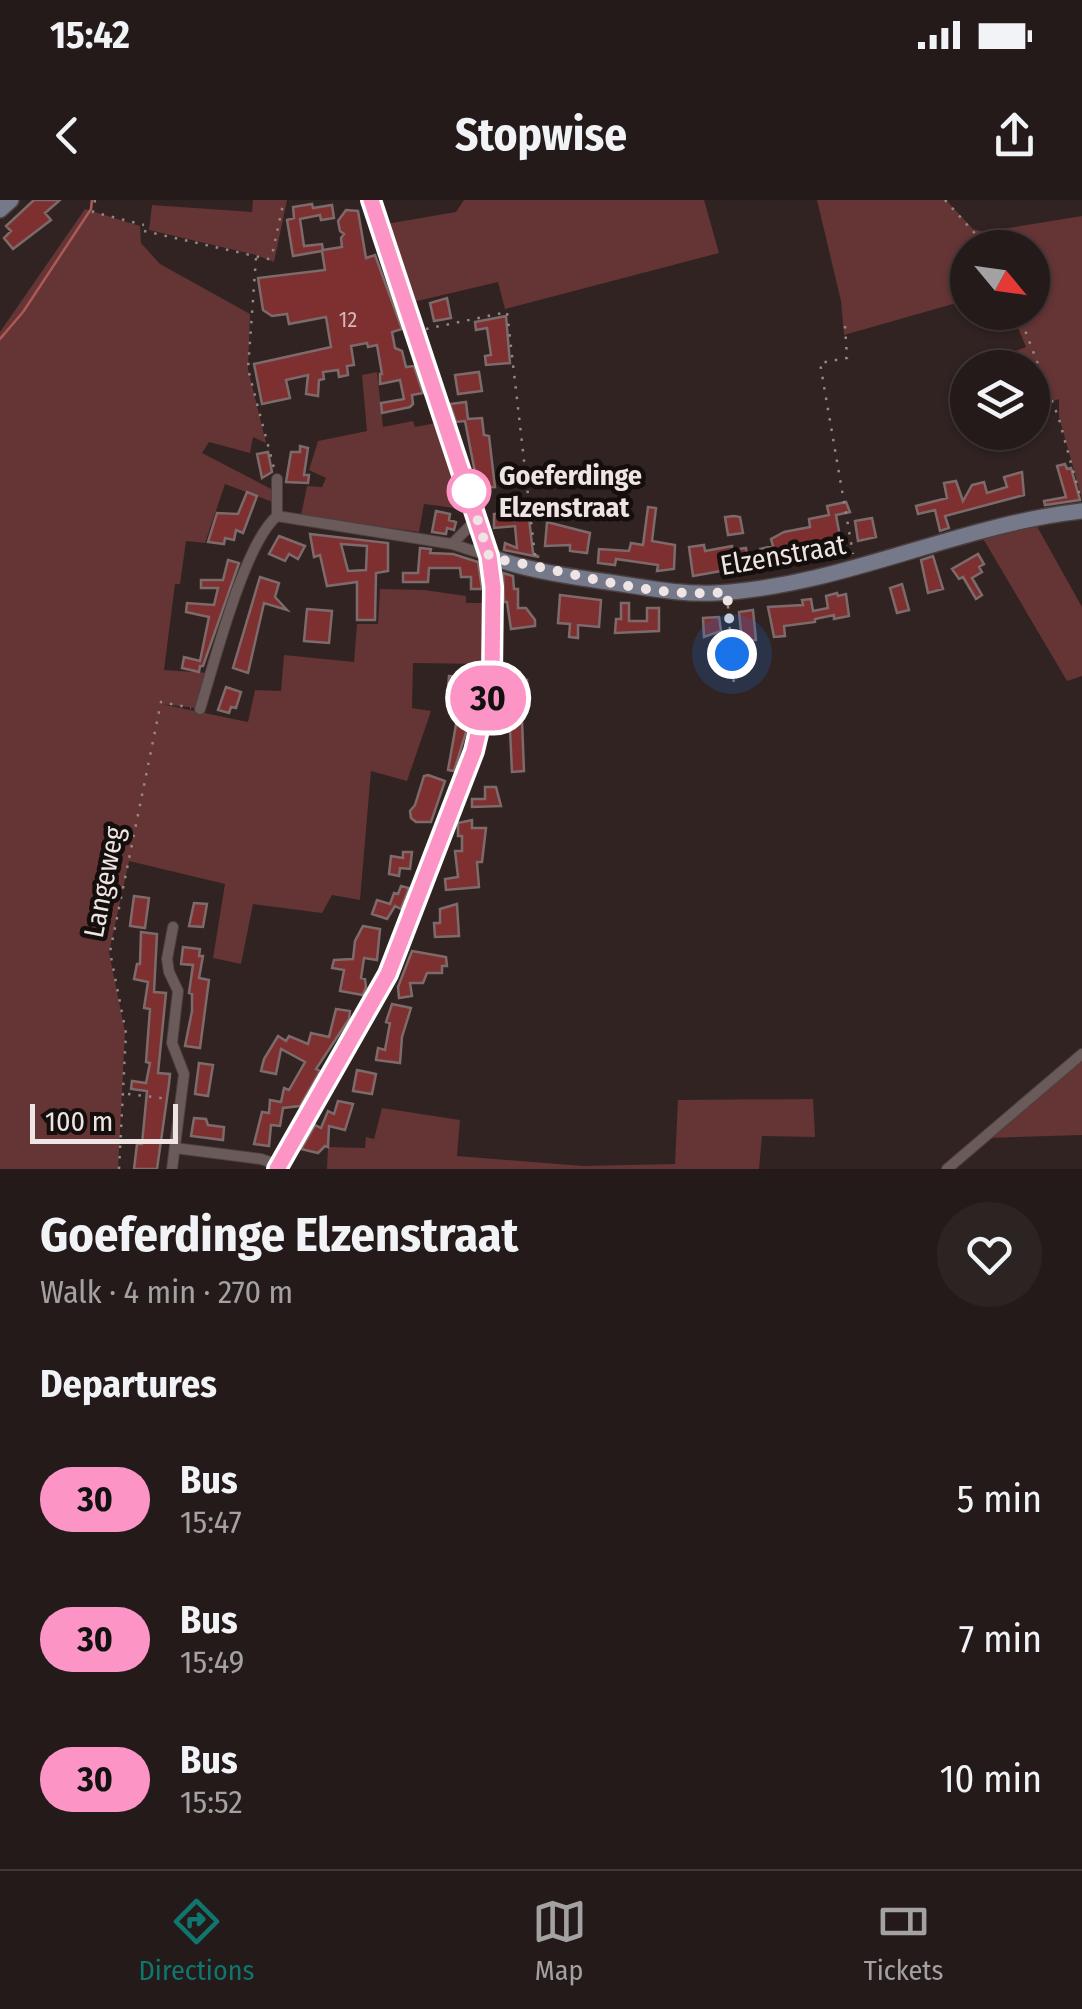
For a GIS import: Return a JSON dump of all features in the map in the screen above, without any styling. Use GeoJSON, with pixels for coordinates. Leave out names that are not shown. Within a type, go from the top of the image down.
{"type":"FeatureCollection","features":[{"type":"Feature","properties":{"kind":"street"},"geometry":{"type":"LineString","coordinates":[[0,210],[11,200]]}},
{"type":"Feature","properties":{"kind":"street"},"geometry":{"type":"LineString","coordinates":[[175,1148],[261,1158],[278,1167],[388,974],[474,751],[492,675],[493,587],[489,556],[370,200]]}},
{"type":"Feature","properties":{"kind":"street"},"geometry":{"type":"LineString","coordinates":[[276,479],[278,516]]}},
{"type":"Feature","properties":{"kind":"street","name":"Elzenstraat"},"geometry":{"type":"LineString","coordinates":[[489,556],[679,592],[727,592],[856,567],[973,532],[1082,511]]}},
{"type":"Feature","properties":{"kind":"street"},"geometry":{"type":"LineString","coordinates":[[200,710],[247,561],[270,522],[278,516],[452,544],[489,556]]}},
{"type":"Feature","properties":{"kind":"street"},"geometry":{"type":"LineString","coordinates":[[452,544],[478,518]]}},
{"type":"Feature","properties":{"kind":"street"},"geometry":{"type":"LineString","coordinates":[[172,1169],[184,1067],[172,1043],[178,990],[167,959],[173,927]]}},
{"type":"Feature","properties":{"kind":"street"},"geometry":{"type":"LineString","coordinates":[[947,1169],[1082,1054]]}},
{"type":"Feature","properties":{"kind":"path"},"geometry":{"type":"LineString","coordinates":[[94,200],[93,212],[144,225]]}},
{"type":"Feature","properties":{"kind":"path"},"geometry":{"type":"LineString","coordinates":[[144,231],[256,258],[272,256],[284,200]]}},
{"type":"Feature","properties":{"kind":"path"},"geometry":{"type":"LineString","coordinates":[[945,200],[972,230]]}},
{"type":"Feature","properties":{"kind":"path"},"geometry":{"type":"LineString","coordinates":[[256,258],[248,369],[276,479]]}},
{"type":"Feature","properties":{"kind":"path"},"geometry":{"type":"LineString","coordinates":[[414,332],[507,312],[533,567]]}},
{"type":"Feature","properties":{"kind":"path"},"geometry":{"type":"LineString","coordinates":[[845,326],[847,358],[820,362],[856,567]]}},
{"type":"Feature","properties":{"kind":"path"},"geometry":{"type":"LineString","coordinates":[[1025,330],[1059,419],[1082,503]]}},
{"type":"Feature","properties":{"kind":"path"},"geometry":{"type":"LineString","coordinates":[[727,592],[734,684]]}},
{"type":"Feature","properties":{"kind":"path","name":"Langeweg"},"geometry":{"type":"LineString","coordinates":[[119,1169],[126,1032],[110,952],[161,702],[200,710]]}},
{"type":"Feature","properties":{"kind":"path"},"geometry":{"type":"LineString","coordinates":[[124,1093],[180,1101]]}},
{"type":"Feature","properties":{"kind":"shaded area"},"geometry":{"type":"Polygon","coordinates":[[[253,200],[287,200],[274,262],[149,230],[152,205],[252,212],[253,200]]]}},
{"type":"Feature","properties":{"kind":"shaded area"},"geometry":{"type":"Polygon","coordinates":[[[464,200],[704,200],[719,253],[505,309],[498,282],[413,302],[386,224],[456,212],[464,200]]]}},
{"type":"Feature","properties":{"kind":"shaded area"},"geometry":{"type":"Polygon","coordinates":[[[817,200],[946,200],[977,230],[950,230],[950,305],[844,335],[841,301],[817,200]]]}},
{"type":"Feature","properties":{"kind":"shaded area"},"geometry":{"type":"Polygon","coordinates":[[[85,209],[140,226],[141,243],[160,264],[250,314],[248,369],[266,443],[253,437],[250,453],[209,442],[202,453],[275,491],[275,503],[225,484],[205,543],[186,541],[180,584],[175,584],[164,670],[209,673],[197,708],[161,704],[248,722],[255,690],[281,691],[284,655],[354,662],[357,624],[378,624],[380,589],[424,590],[466,596],[466,603],[486,603],[483,664],[413,663],[412,708],[431,711],[407,781],[371,771],[360,900],[332,895],[322,913],[253,904],[241,964],[213,958],[225,884],[129,861],[109,952],[125,1032],[118,1169],[0,1169],[0,332],[85,209]]]}},
{"type":"Feature","properties":{"kind":"shaded area"},"geometry":{"type":"Polygon","coordinates":[[[1082,216],[1082,499],[1059,417],[1059,399],[1050,402],[1050,350],[1018,350],[1026,347],[1019,330],[1050,330],[1050,230],[996,230],[1082,216]]]}},
{"type":"Feature","properties":{"kind":"shaded area"},"geometry":{"type":"Polygon","coordinates":[[[377,372],[383,427],[413,421],[415,427],[436,423],[463,509],[424,504],[419,532],[301,516],[307,486],[322,487],[326,478],[309,470],[318,441],[367,431],[362,375],[377,372]]]}},
{"type":"Feature","properties":{"kind":"shaded area"},"geometry":{"type":"Polygon","coordinates":[[[1034,521],[1082,607],[1082,676],[1067,681],[981,535],[1034,521]]]}},
{"type":"Feature","properties":{"kind":"shaded area"},"geometry":{"type":"Polygon","coordinates":[[[1082,1059],[1082,1135],[988,1138],[1082,1059]]]}},
{"type":"Feature","properties":{"kind":"shaded area"},"geometry":{"type":"Polygon","coordinates":[[[813,1099],[815,1137],[762,1136],[759,1169],[327,1169],[328,1147],[365,1148],[366,1137],[374,1139],[382,1108],[460,1120],[457,1156],[583,1166],[675,1164],[678,1100],[813,1099]]]}},
{"type":"Feature","properties":{"kind":"building"},"geometry":{"type":"Polygon","coordinates":[[[34,200],[60,200],[45,213],[51,220],[13,249],[4,238],[11,231],[6,226],[34,200]]]}},
{"type":"Feature","properties":{"kind":"building"},"geometry":{"type":"Polygon","coordinates":[[[312,204],[313,208],[332,205],[334,218],[321,220],[320,215],[300,219],[304,246],[322,244],[323,250],[342,247],[344,234],[338,221],[346,210],[358,211],[366,258],[375,255],[402,329],[392,332],[395,348],[402,351],[406,367],[414,366],[423,393],[412,395],[410,407],[382,413],[381,403],[404,399],[400,380],[380,384],[377,345],[368,347],[367,343],[351,346],[354,365],[347,366],[348,375],[339,377],[338,370],[323,372],[318,396],[306,394],[308,375],[286,380],[290,398],[262,404],[254,364],[331,347],[326,317],[289,324],[287,314],[272,316],[263,310],[258,278],[325,270],[322,251],[293,256],[287,220],[294,218],[293,207],[312,204]]]}},
{"type":"Feature","properties":{"kind":"building"},"geometry":{"type":"Polygon","coordinates":[[[447,298],[451,318],[434,321],[430,303],[447,298]]]}},
{"type":"Feature","properties":{"kind":"building"},"geometry":{"type":"Polygon","coordinates":[[[506,316],[510,363],[486,365],[485,356],[491,355],[487,328],[476,330],[475,322],[506,316]]]}},
{"type":"Feature","properties":{"kind":"building"},"geometry":{"type":"Polygon","coordinates":[[[479,372],[482,391],[458,394],[455,375],[479,372]]]}},
{"type":"Feature","properties":{"kind":"building"},"geometry":{"type":"Polygon","coordinates":[[[466,402],[468,419],[482,418],[484,435],[489,436],[495,487],[478,488],[465,421],[456,422],[450,404],[466,402]]]}},
{"type":"Feature","properties":{"kind":"building"},"geometry":{"type":"Polygon","coordinates":[[[300,446],[308,448],[304,475],[309,475],[308,483],[286,482],[291,452],[300,452],[300,446]]]}},
{"type":"Feature","properties":{"kind":"building"},"geometry":{"type":"Polygon","coordinates":[[[268,452],[272,472],[262,478],[257,454],[268,452]]]}},
{"type":"Feature","properties":{"kind":"building"},"geometry":{"type":"Polygon","coordinates":[[[1065,464],[1067,469],[1071,468],[1080,500],[1045,505],[1044,501],[1066,497],[1057,466],[1065,464]]]}},
{"type":"Feature","properties":{"kind":"building"},"geometry":{"type":"Polygon","coordinates":[[[1022,472],[1024,495],[945,516],[949,528],[940,531],[935,510],[918,514],[916,506],[947,498],[944,483],[956,481],[963,501],[972,485],[984,482],[987,493],[1007,487],[1004,477],[1022,472]]]}},
{"type":"Feature","properties":{"kind":"building"},"geometry":{"type":"Polygon","coordinates":[[[247,492],[257,496],[243,533],[236,530],[234,540],[225,538],[224,544],[208,542],[217,513],[238,514],[247,492]]]}},
{"type":"Feature","properties":{"kind":"building"},"geometry":{"type":"Polygon","coordinates":[[[846,502],[850,512],[836,515],[843,553],[806,551],[761,560],[760,549],[773,546],[771,539],[810,527],[809,519],[829,515],[827,506],[846,502]]]}},
{"type":"Feature","properties":{"kind":"building"},"geometry":{"type":"Polygon","coordinates":[[[648,507],[656,508],[652,541],[675,545],[674,569],[657,571],[658,565],[616,559],[615,565],[598,563],[599,549],[629,551],[631,543],[643,545],[648,507]]]}},
{"type":"Feature","properties":{"kind":"building"},"geometry":{"type":"Polygon","coordinates":[[[528,510],[533,553],[539,557],[504,550],[505,543],[517,548],[515,526],[494,528],[494,514],[528,510]]]}},
{"type":"Feature","properties":{"kind":"building"},"geometry":{"type":"Polygon","coordinates":[[[436,511],[450,514],[449,520],[456,522],[454,530],[447,528],[446,534],[432,532],[436,511]]]}},
{"type":"Feature","properties":{"kind":"building"},"geometry":{"type":"Polygon","coordinates":[[[725,517],[740,517],[743,533],[728,535],[725,517]]]}},
{"type":"Feature","properties":{"kind":"building"},"geometry":{"type":"Polygon","coordinates":[[[872,518],[876,537],[858,541],[855,521],[872,518]]]}},
{"type":"Feature","properties":{"kind":"building"},"geometry":{"type":"Polygon","coordinates":[[[547,522],[590,533],[587,553],[570,551],[570,545],[545,546],[547,522]]]}},
{"type":"Feature","properties":{"kind":"building"},"geometry":{"type":"Polygon","coordinates":[[[310,534],[388,543],[388,571],[376,573],[375,620],[357,620],[357,582],[327,586],[320,555],[314,557],[310,534]],[[341,544],[348,571],[366,570],[367,546],[341,544]]]}},
{"type":"Feature","properties":{"kind":"building"},"geometry":{"type":"Polygon","coordinates":[[[279,536],[305,546],[298,559],[289,554],[285,561],[269,554],[279,536]]]}},
{"type":"Feature","properties":{"kind":"building"},"geometry":{"type":"Polygon","coordinates":[[[704,545],[705,551],[732,546],[732,550],[746,548],[749,570],[722,576],[721,571],[693,576],[689,547],[704,545]]]}},
{"type":"Feature","properties":{"kind":"building"},"geometry":{"type":"Polygon","coordinates":[[[420,548],[478,562],[482,589],[471,589],[471,577],[461,577],[460,568],[429,568],[428,582],[403,582],[403,573],[418,573],[420,548]]]}},
{"type":"Feature","properties":{"kind":"building"},"geometry":{"type":"Polygon","coordinates":[[[978,554],[984,564],[979,567],[982,572],[972,578],[982,595],[976,599],[963,577],[959,579],[952,569],[978,554]]]}},
{"type":"Feature","properties":{"kind":"building"},"geometry":{"type":"Polygon","coordinates":[[[933,556],[943,589],[928,593],[921,560],[933,556]]]}},
{"type":"Feature","properties":{"kind":"building"},"geometry":{"type":"Polygon","coordinates":[[[228,560],[239,563],[203,666],[199,672],[182,668],[184,657],[200,661],[209,617],[186,612],[187,603],[214,605],[218,588],[201,588],[201,580],[223,580],[228,560]]]}},
{"type":"Feature","properties":{"kind":"building"},"geometry":{"type":"Polygon","coordinates":[[[503,573],[513,576],[518,608],[526,608],[535,626],[511,629],[504,602],[503,573]]]}},
{"type":"Feature","properties":{"kind":"building"},"geometry":{"type":"Polygon","coordinates":[[[260,577],[279,583],[275,597],[287,610],[264,603],[248,673],[233,668],[260,577]]]}},
{"type":"Feature","properties":{"kind":"building"},"geometry":{"type":"Polygon","coordinates":[[[902,584],[909,610],[897,613],[890,588],[902,584]]]}},
{"type":"Feature","properties":{"kind":"building"},"geometry":{"type":"Polygon","coordinates":[[[846,594],[849,616],[834,619],[834,615],[784,626],[785,636],[774,637],[768,607],[803,605],[802,600],[811,599],[813,611],[828,608],[826,596],[846,594]]]}},
{"type":"Feature","properties":{"kind":"building"},"geometry":{"type":"Polygon","coordinates":[[[560,595],[601,600],[599,627],[578,625],[578,638],[569,637],[570,624],[558,623],[560,595]]]}},
{"type":"Feature","properties":{"kind":"building"},"geometry":{"type":"Polygon","coordinates":[[[621,603],[629,603],[629,621],[647,621],[647,608],[659,608],[659,631],[615,633],[616,619],[621,619],[621,603]]]}},
{"type":"Feature","properties":{"kind":"building"},"geometry":{"type":"Polygon","coordinates":[[[307,609],[332,611],[329,643],[304,641],[307,609]]]}},
{"type":"Feature","properties":{"kind":"building"},"geometry":{"type":"Polygon","coordinates":[[[753,610],[756,640],[742,642],[739,612],[753,610]]]}},
{"type":"Feature","properties":{"kind":"building"},"geometry":{"type":"Polygon","coordinates":[[[719,617],[721,631],[704,637],[703,618],[719,617]]]}},
{"type":"Feature","properties":{"kind":"building"},"geometry":{"type":"Polygon","coordinates":[[[449,676],[464,677],[463,688],[468,688],[466,715],[471,716],[454,771],[448,770],[460,702],[447,701],[449,676]]]}},
{"type":"Feature","properties":{"kind":"building"},"geometry":{"type":"Polygon","coordinates":[[[514,680],[527,680],[527,695],[521,695],[524,771],[512,772],[509,708],[514,680]]]}},
{"type":"Feature","properties":{"kind":"building"},"geometry":{"type":"Polygon","coordinates":[[[226,687],[241,692],[236,708],[231,707],[229,713],[218,710],[226,687]]]}},
{"type":"Feature","properties":{"kind":"building"},"geometry":{"type":"Polygon","coordinates":[[[424,776],[445,781],[431,822],[416,822],[410,811],[424,776]]]}},
{"type":"Feature","properties":{"kind":"building"},"geometry":{"type":"Polygon","coordinates":[[[485,787],[496,787],[501,806],[472,807],[472,799],[485,799],[485,787]]]}},
{"type":"Feature","properties":{"kind":"building"},"geometry":{"type":"Polygon","coordinates":[[[472,820],[472,828],[486,828],[482,862],[477,862],[479,887],[446,890],[445,879],[458,877],[455,851],[462,851],[462,836],[458,836],[458,823],[472,820]]]}},
{"type":"Feature","properties":{"kind":"building"},"geometry":{"type":"Polygon","coordinates":[[[403,852],[412,852],[410,869],[400,868],[399,876],[389,874],[391,856],[403,858],[403,852]]]}},
{"type":"Feature","properties":{"kind":"building"},"geometry":{"type":"Polygon","coordinates":[[[401,886],[409,888],[401,909],[395,906],[387,919],[372,914],[377,900],[390,904],[401,886]]]}},
{"type":"Feature","properties":{"kind":"building"},"geometry":{"type":"Polygon","coordinates":[[[134,896],[149,898],[145,928],[130,926],[134,896]]]}},
{"type":"Feature","properties":{"kind":"building"},"geometry":{"type":"Polygon","coordinates":[[[194,903],[207,904],[203,927],[189,926],[194,903]]]}},
{"type":"Feature","properties":{"kind":"building"},"geometry":{"type":"Polygon","coordinates":[[[457,904],[459,936],[435,937],[434,923],[440,923],[440,909],[457,904]]]}},
{"type":"Feature","properties":{"kind":"building"},"geometry":{"type":"Polygon","coordinates":[[[363,926],[380,929],[377,960],[364,958],[363,995],[340,991],[344,970],[332,968],[334,960],[353,959],[355,941],[363,926]]]}},
{"type":"Feature","properties":{"kind":"building"},"geometry":{"type":"Polygon","coordinates":[[[141,932],[157,934],[154,992],[166,993],[158,1073],[170,1074],[157,1169],[134,1169],[137,1144],[142,1144],[147,1091],[131,1089],[132,1081],[146,1083],[150,1063],[146,1062],[150,1009],[144,1008],[148,982],[134,979],[140,964],[141,932]]]}},
{"type":"Feature","properties":{"kind":"building"},"geometry":{"type":"Polygon","coordinates":[[[183,947],[200,949],[199,956],[203,956],[199,978],[209,980],[200,1048],[185,1046],[192,1011],[189,993],[193,965],[181,964],[183,947]]]}},
{"type":"Feature","properties":{"kind":"building"},"geometry":{"type":"Polygon","coordinates":[[[412,951],[446,957],[447,966],[442,966],[442,973],[427,973],[423,983],[410,983],[412,996],[399,998],[398,987],[412,951]]]}},
{"type":"Feature","properties":{"kind":"building"},"geometry":{"type":"Polygon","coordinates":[[[392,1004],[411,1008],[402,1037],[400,1063],[376,1060],[378,1048],[385,1050],[390,1023],[386,1022],[392,1004]]]}},
{"type":"Feature","properties":{"kind":"building"},"geometry":{"type":"Polygon","coordinates":[[[336,1009],[350,1011],[349,1019],[316,1069],[320,1071],[300,1106],[283,1108],[280,1126],[271,1125],[269,1146],[254,1144],[262,1112],[269,1113],[270,1100],[281,1102],[284,1088],[289,1090],[305,1062],[281,1049],[276,1074],[261,1071],[264,1059],[278,1036],[308,1044],[311,1033],[329,1037],[336,1009]]]}},
{"type":"Feature","properties":{"kind":"building"},"geometry":{"type":"Polygon","coordinates":[[[199,1063],[213,1065],[208,1096],[195,1094],[199,1063]]]}},
{"type":"Feature","properties":{"kind":"building"},"geometry":{"type":"Polygon","coordinates":[[[357,1070],[376,1074],[372,1094],[353,1091],[357,1070]]]}},
{"type":"Feature","properties":{"kind":"building"},"geometry":{"type":"Polygon","coordinates":[[[338,1101],[353,1104],[345,1130],[329,1126],[328,1147],[318,1153],[301,1149],[315,1125],[321,1128],[328,1111],[334,1114],[338,1101]]]}},
{"type":"Feature","properties":{"kind":"building"},"geometry":{"type":"Polygon","coordinates":[[[194,1118],[224,1127],[223,1140],[191,1136],[194,1118]]]}},
{"type":"Feature","properties":{"kind":"waterway"},"geometry":{"type":"LineString","coordinates":[[0,339],[23,312],[91,209],[92,200]]}},
{"type":"Feature","properties":{"kind":"bus line","name":"30"},"geometry":{"type":"LineString","coordinates":[[277,1169],[388,974],[474,751],[492,675],[493,587],[489,556],[371,200]]}},
{"type":"Feature","properties":{"kind":"place","name":"Goeferdinge Elzenstraat"},"geometry":{"type":"Point","coordinates":[469,491]}},
{"type":"Feature","properties":{"kind":"route"},"geometry":{"type":"LineString","coordinates":[[469,491],[465,480],[489,556],[495,559],[630,585],[697,593],[727,592],[732,654]]}}]}
